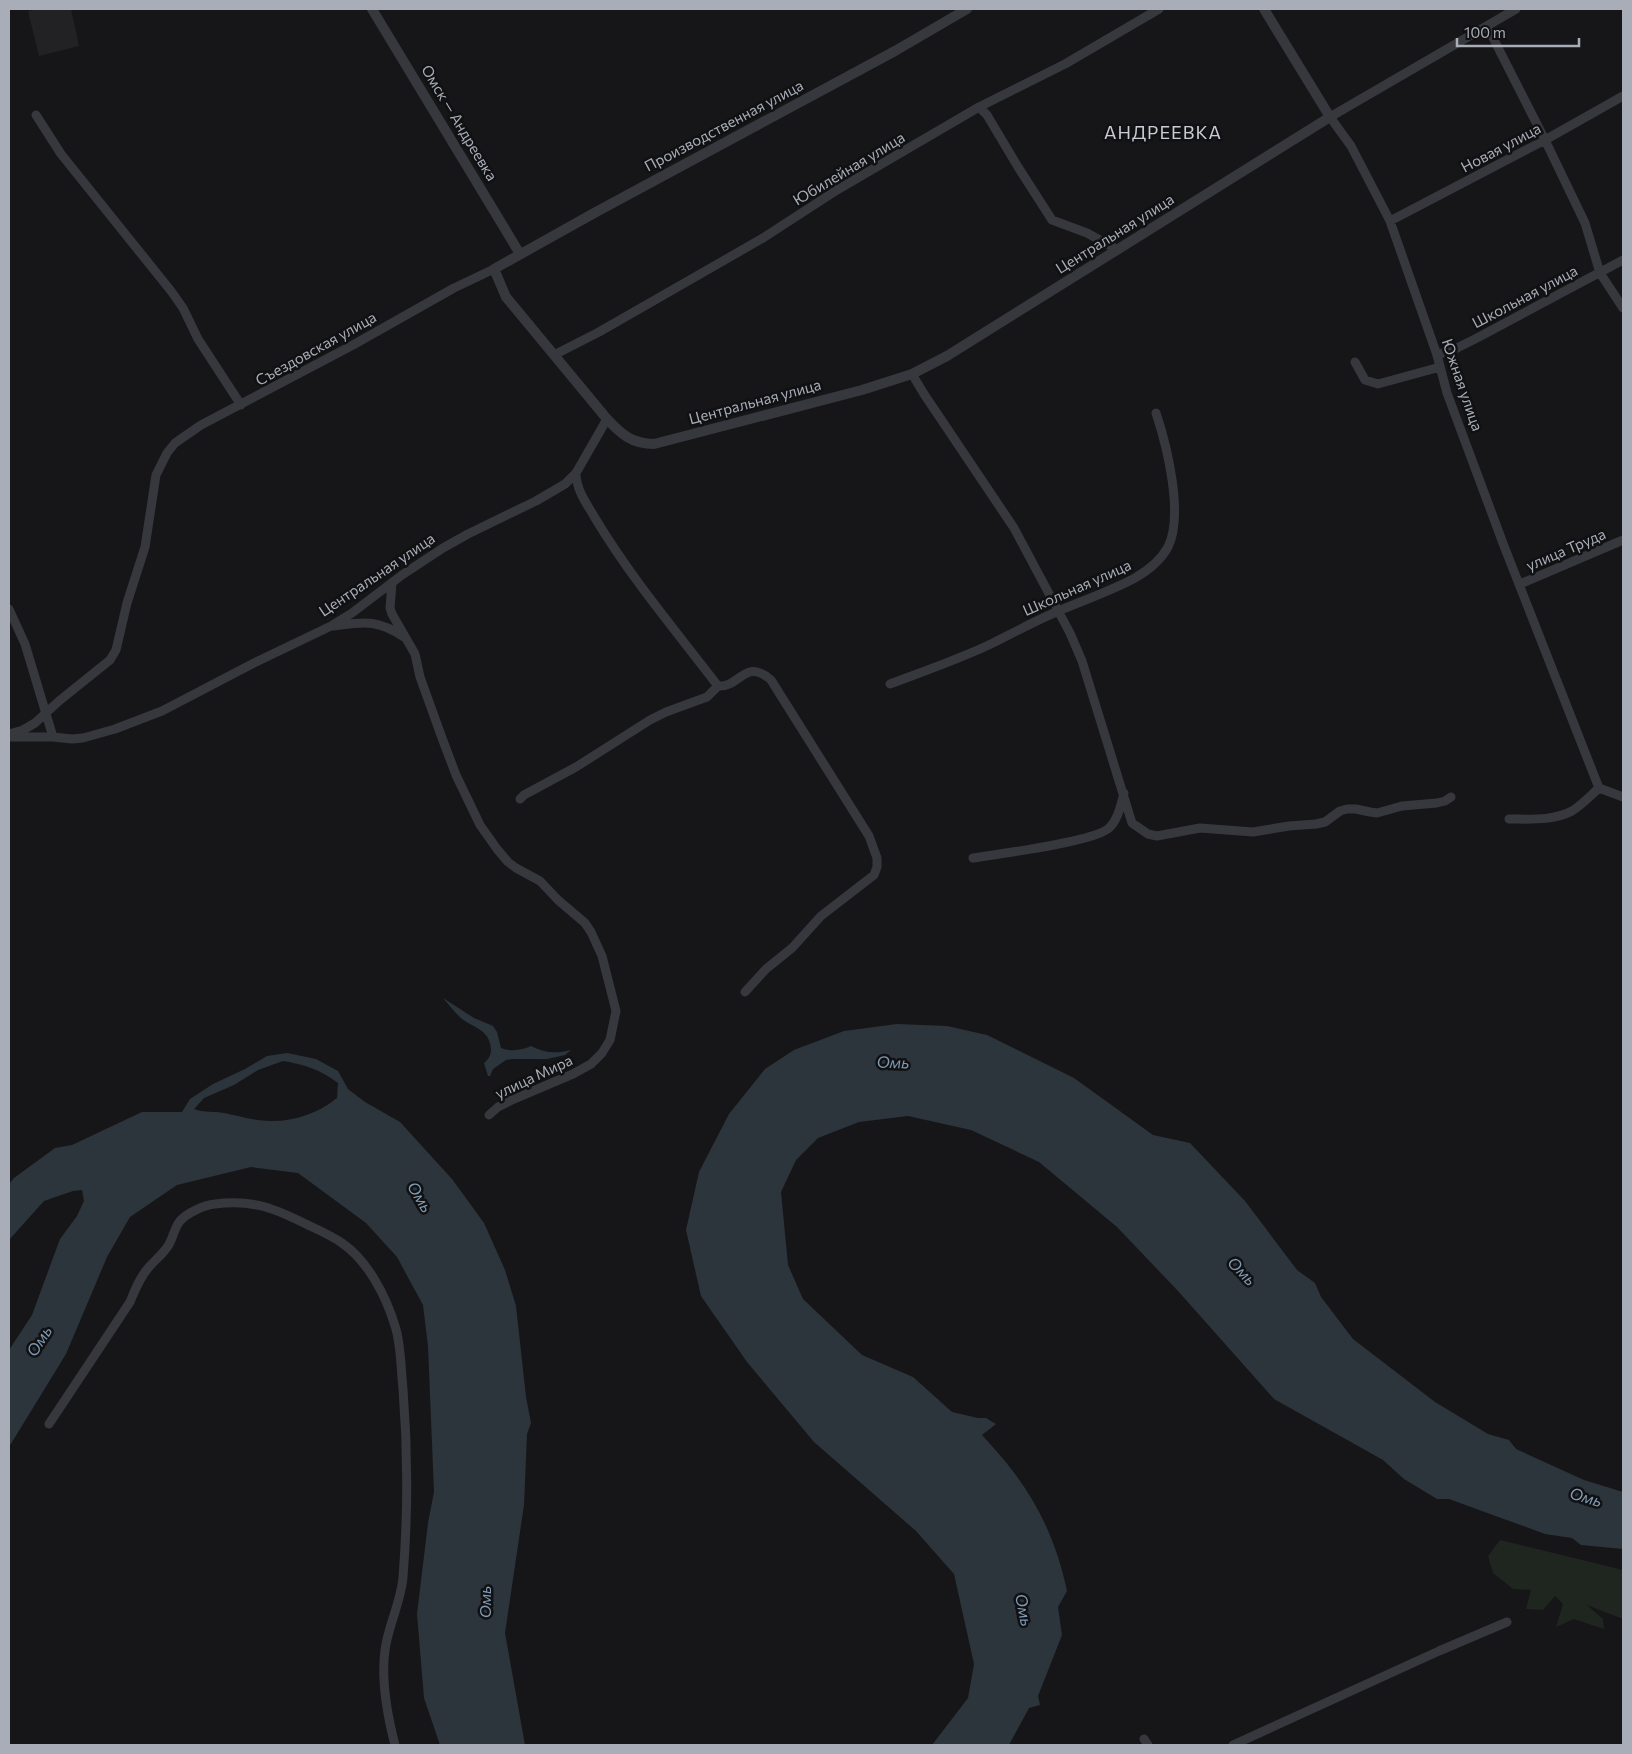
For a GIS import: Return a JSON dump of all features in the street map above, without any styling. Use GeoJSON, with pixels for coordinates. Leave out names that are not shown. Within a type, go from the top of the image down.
{"type":"FeatureCollection","features":[{"type":"Feature","properties":{"kind":"street","name":"Омск — Андреевка"},"geometry":{"type":"LineString","coordinates":[[372,9],[520,254]]}},
{"type":"Feature","properties":{"kind":"street","name":"Производственная улица"},"geometry":{"type":"LineString","coordinates":[[494,269],[789,109],[967,9]]}},
{"type":"Feature","properties":{"kind":"street","name":"Юбилейная улица"},"geometry":{"type":"LineString","coordinates":[[554,355],[607,328],[731,257],[763,238],[797,214],[979,107],[1065,64],[1158,9]]}},
{"type":"Feature","properties":{"kind":"street","name":"Южная улица"},"geometry":{"type":"LineString","coordinates":[[1264,9],[1330,117],[1352,146],[1390,222],[1437,354],[1447,393],[1504,546],[1599,788]]}},
{"type":"Feature","properties":{"kind":"street","name":"Центральная улица"},"geometry":{"type":"LineString","coordinates":[[9,736],[82,738],[162,711],[254,663],[331,626],[442,548],[565,484],[576,473],[607,419],[624,436],[642,444],[654,444],[862,390],[912,374],[946,356],[1330,117],[1516,9]]}},
{"type":"Feature","properties":{"kind":"street"},"geometry":{"type":"LineString","coordinates":[[1487,26],[1585,223],[1600,273],[1623,308]]}},
{"type":"Feature","properties":{"kind":"street","name":"Новая улица"},"geometry":{"type":"LineString","coordinates":[[1390,222],[1545,140],[1623,96]]}},
{"type":"Feature","properties":{"kind":"street"},"geometry":{"type":"LineString","coordinates":[[979,107],[987,115],[1052,220],[1087,233],[1118,250]]}},
{"type":"Feature","properties":{"kind":"street"},"geometry":{"type":"LineString","coordinates":[[36,115],[61,154],[171,291],[183,308],[198,339],[241,405]]}},
{"type":"Feature","properties":{"kind":"street","name":"Школьная улица"},"geometry":{"type":"LineString","coordinates":[[1437,354],[1457,348],[1477,338],[1623,260]]}},
{"type":"Feature","properties":{"kind":"street"},"geometry":{"type":"LineString","coordinates":[[494,269],[506,297],[607,419]]}},
{"type":"Feature","properties":{"kind":"street","name":"Съездовская улица"},"geometry":{"type":"LineString","coordinates":[[9,736],[35,723],[110,660],[116,650],[127,603],[145,547],[156,475],[167,453],[175,443],[188,433],[353,345],[454,288],[494,269]]}},
{"type":"Feature","properties":{"kind":"street"},"geometry":{"type":"LineString","coordinates":[[1355,362],[1365,380],[1378,384],[1440,367]]}},
{"type":"Feature","properties":{"kind":"street"},"geometry":{"type":"LineString","coordinates":[[912,374],[1014,528],[1062,618],[1082,661],[1132,823],[1148,834],[1157,836],[1200,828],[1253,832],[1325,822],[1340,811],[1347,809],[1377,813],[1402,806],[1437,804],[1451,797]]}},
{"type":"Feature","properties":{"kind":"street","name":"Школьная улица"},"geometry":{"type":"LineString","coordinates":[[890,684],[992,643],[1009,633],[1134,578],[1148,569],[1167,550],[1173,534],[1174,504],[1168,462],[1156,413]]}},
{"type":"Feature","properties":{"kind":"street"},"geometry":{"type":"LineString","coordinates":[[576,473],[576,480],[582,496],[623,562],[718,686]]}},
{"type":"Feature","properties":{"kind":"street","name":"улица Труда"},"geometry":{"type":"LineString","coordinates":[[1520,584],[1623,540]]}},
{"type":"Feature","properties":{"kind":"street"},"geometry":{"type":"LineString","coordinates":[[392,583],[390,608],[407,639]]}},
{"type":"Feature","properties":{"kind":"street"},"geometry":{"type":"LineString","coordinates":[[9,609],[26,644],[53,737]]}},
{"type":"Feature","properties":{"kind":"street"},"geometry":{"type":"LineString","coordinates":[[331,626],[364,622],[375,623],[389,627],[407,639]]}},
{"type":"Feature","properties":{"kind":"street","name":"улица Мира"},"geometry":{"type":"LineString","coordinates":[[407,639],[415,654],[420,677],[456,775],[480,825],[508,862],[540,881],[558,900],[585,923],[602,956],[616,1011],[610,1040],[602,1053],[591,1064],[573,1074],[514,1099],[498,1107],[489,1115]]}},
{"type":"Feature","properties":{"kind":"street"},"geometry":{"type":"LineString","coordinates":[[520,799],[576,767],[650,720],[707,697],[718,686],[725,686],[746,672],[755,671],[764,674],[771,680],[869,836],[877,858],[877,867],[874,875],[821,916],[792,948],[766,969],[745,992]]}},
{"type":"Feature","properties":{"kind":"street"},"geometry":{"type":"LineString","coordinates":[[1509,819],[1560,816],[1573,810],[1599,788],[1623,797]]}},
{"type":"Feature","properties":{"kind":"street"},"geometry":{"type":"LineString","coordinates":[[973,858],[1101,834],[1113,824],[1124,792]]}},
{"type":"Feature","properties":{"kind":"street"},"geometry":{"type":"LineString","coordinates":[[49,1424],[130,1302],[137,1285],[148,1268],[168,1246],[179,1222],[189,1214],[210,1204],[250,1203],[272,1208],[291,1216],[343,1243],[361,1261],[377,1284],[388,1307],[396,1327],[401,1373],[407,1444],[403,1579],[385,1651],[385,1681],[396,1745]]}},
{"type":"Feature","properties":{"kind":"street"},"geometry":{"type":"LineString","coordinates":[[1233,1745],[1439,1650],[1507,1622]]}},
{"type":"Feature","properties":{"kind":"shaded area"},"geometry":{"type":"Polygon","coordinates":[[[36,9],[71,9],[79,46],[39,56],[28,11],[36,9]]]}},
{"type":"Feature","properties":{"kind":"shaded area"},"geometry":{"type":"Polygon","coordinates":[[[1500,1540],[1623,1570],[1623,1619],[1587,1605],[1603,1619],[1604,1629],[1574,1619],[1556,1627],[1563,1604],[1555,1596],[1543,1610],[1526,1609],[1531,1590],[1513,1589],[1493,1573],[1488,1556],[1500,1540]]]}},
{"type":"Feature","properties":{"kind":"water"},"geometry":{"type":"Polygon","coordinates":[[[443,998],[474,1018],[493,1026],[497,1032],[501,1048],[516,1050],[531,1046],[551,1052],[571,1050],[565,1055],[547,1059],[506,1060],[493,1069],[490,1076],[488,1076],[484,1063],[491,1051],[488,1038],[481,1030],[454,1012],[443,998]]]}},
{"type":"Feature","properties":{"kind":"water","name":"Омь"},"geometry":{"type":"Polygon","coordinates":[[[897,1024],[947,1026],[987,1035],[1074,1078],[1153,1135],[1190,1143],[1245,1201],[1297,1270],[1315,1283],[1321,1297],[1353,1339],[1435,1402],[1488,1434],[1509,1440],[1516,1449],[1584,1480],[1623,1492],[1623,1549],[1581,1545],[1572,1538],[1545,1534],[1449,1499],[1437,1499],[1404,1479],[1383,1460],[1274,1399],[1178,1291],[1117,1227],[1039,1162],[971,1130],[908,1116],[859,1122],[818,1138],[796,1160],[781,1192],[788,1265],[803,1299],[862,1355],[913,1377],[952,1412],[986,1418],[996,1424],[982,1435],[1022,1484],[1047,1527],[1059,1559],[1067,1591],[1058,1607],[1062,1635],[1038,1696],[1040,1705],[1029,1708],[1009,1745],[932,1745],[968,1698],[974,1664],[954,1574],[916,1531],[814,1442],[747,1362],[701,1296],[686,1230],[699,1172],[729,1114],[765,1069],[794,1050],[844,1031],[897,1024]]]}},
{"type":"Feature","properties":{"kind":"water","name":"Омь"},"geometry":{"type":"Polygon","coordinates":[[[287,1053],[316,1059],[338,1071],[348,1089],[365,1102],[400,1122],[452,1179],[484,1223],[505,1270],[516,1306],[526,1397],[531,1423],[527,1434],[524,1505],[505,1633],[525,1745],[440,1745],[424,1698],[417,1614],[428,1523],[434,1492],[428,1346],[423,1305],[397,1257],[366,1223],[298,1173],[251,1167],[177,1185],[130,1217],[107,1257],[66,1354],[9,1447],[9,1350],[32,1315],[60,1239],[77,1216],[84,1201],[82,1190],[73,1191],[44,1201],[9,1240],[9,1184],[14,1178],[55,1148],[72,1145],[142,1112],[182,1112],[190,1099],[213,1084],[267,1056],[287,1053]],[[283,1061],[258,1070],[234,1085],[204,1098],[194,1109],[254,1119],[279,1121],[310,1114],[337,1098],[338,1083],[332,1078],[305,1066],[283,1061]]]}},
{"type":"Feature","properties":{"kind":"district","name":"АНДРЕЕВКА"},"geometry":{"type":"Point","coordinates":[1163,133]}}]}
